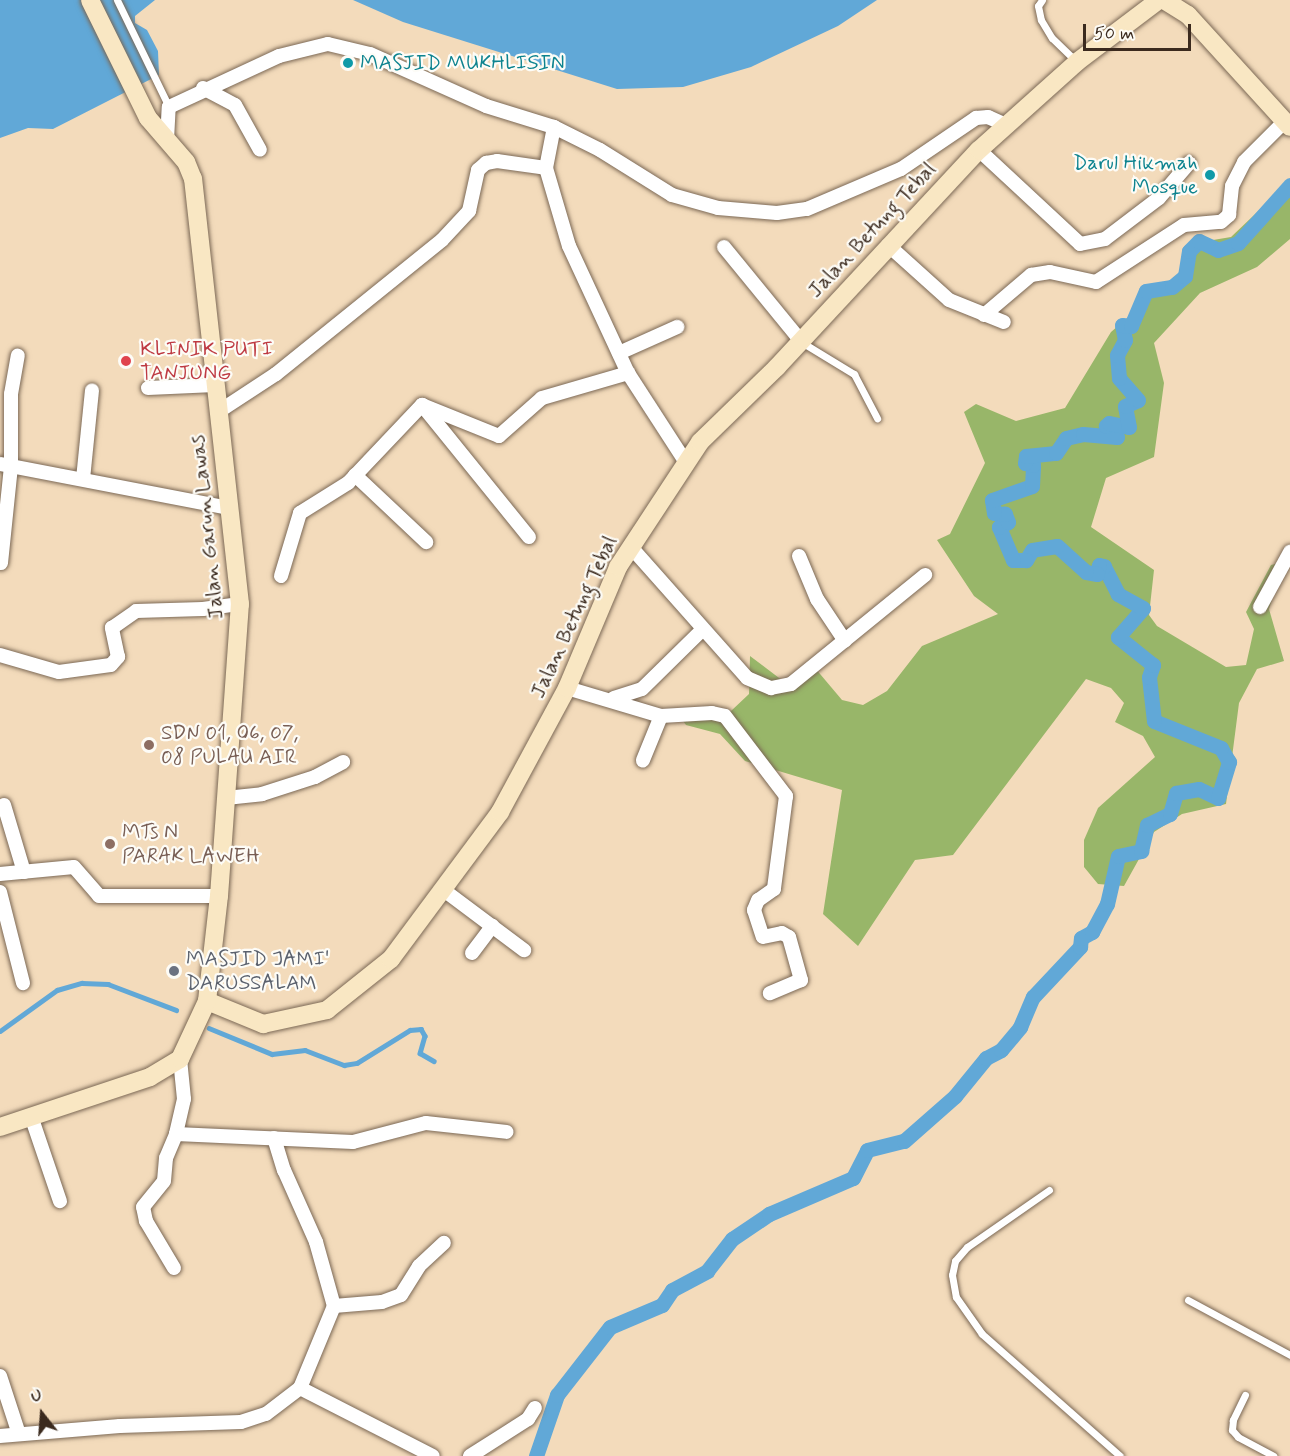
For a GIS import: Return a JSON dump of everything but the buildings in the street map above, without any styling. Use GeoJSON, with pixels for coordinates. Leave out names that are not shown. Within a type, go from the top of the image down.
{"type":"FeatureCollection","features":[{"type":"Feature","properties":{"kind":"street","name":"Jalan Garun Lawas"},"geometry":{"type":"LineString","coordinates":[[90,0],[148,118],[186,162],[193,179],[240,604],[219,896],[207,1001],[180,1059]]}},
{"type":"Feature","properties":{"kind":"street","name":"Jalan Betung Tebal"},"geometry":{"type":"LineString","coordinates":[[207,1001],[263,1024],[327,1010],[391,959],[445,891],[500,812],[567,688],[601,603],[630,546],[685,461],[801,341],[888,245],[979,150],[1077,62],[1159,0]]}},
{"type":"Feature","properties":{"kind":"street"},"geometry":{"type":"LineString","coordinates":[[984,315],[1031,275],[1050,272],[1096,282],[1184,225],[1221,222],[1229,215],[1232,186],[1244,162],[1287,125],[1188,15],[1164,0]]}},
{"type":"Feature","properties":{"kind":"street"},"geometry":{"type":"LineString","coordinates":[[167,141],[166,101],[287,53],[320,44],[336,44],[377,56],[504,113],[554,127],[600,150],[684,200],[718,208],[777,213],[817,206],[892,173],[976,118],[988,117],[1006,125]]}},
{"type":"Feature","properties":{"kind":"street"},"geometry":{"type":"LineString","coordinates":[[203,88],[235,105],[260,150]]}},
{"type":"Feature","properties":{"kind":"street"},"geometry":{"type":"LineString","coordinates":[[554,127],[546,168],[569,246],[628,373],[685,461]]}},
{"type":"Feature","properties":{"kind":"street"},"geometry":{"type":"LineString","coordinates":[[979,150],[1080,244],[1105,239],[1159,198],[1189,163]]}},
{"type":"Feature","properties":{"kind":"street"},"geometry":{"type":"LineString","coordinates":[[218,412],[276,374],[442,240],[469,211],[481,166],[497,161],[546,168]]}},
{"type":"Feature","properties":{"kind":"street"},"geometry":{"type":"LineString","coordinates":[[888,245],[944,297],[1004,322]]}},
{"type":"Feature","properties":{"kind":"street"},"geometry":{"type":"LineString","coordinates":[[724,247],[801,341]]}},
{"type":"Feature","properties":{"kind":"street"},"geometry":{"type":"LineString","coordinates":[[619,353],[677,327]]}},
{"type":"Feature","properties":{"kind":"street"},"geometry":{"type":"LineString","coordinates":[[1,563],[6,393],[18,356]]}},
{"type":"Feature","properties":{"kind":"street"},"geometry":{"type":"LineString","coordinates":[[422,405],[496,436],[542,398],[628,373]]}},
{"type":"Feature","properties":{"kind":"street"},"geometry":{"type":"LineString","coordinates":[[148,388],[214,385]]}},
{"type":"Feature","properties":{"kind":"street"},"geometry":{"type":"LineString","coordinates":[[83,479],[92,390]]}},
{"type":"Feature","properties":{"kind":"street"},"geometry":{"type":"LineString","coordinates":[[281,576],[300,513],[355,475],[422,405]]}},
{"type":"Feature","properties":{"kind":"street"},"geometry":{"type":"LineString","coordinates":[[422,405],[529,537]]}},
{"type":"Feature","properties":{"kind":"street"},"geometry":{"type":"LineString","coordinates":[[5,465],[228,508]]}},
{"type":"Feature","properties":{"kind":"street"},"geometry":{"type":"LineString","coordinates":[[355,475],[426,542]]}},
{"type":"Feature","properties":{"kind":"street"},"geometry":{"type":"LineString","coordinates":[[630,546],[702,630],[747,678],[771,688],[791,684],[925,575]]}},
{"type":"Feature","properties":{"kind":"street"},"geometry":{"type":"LineString","coordinates":[[1260,606],[1290,552]]}},
{"type":"Feature","properties":{"kind":"street"},"geometry":{"type":"LineString","coordinates":[[799,556],[820,605],[845,641]]}},
{"type":"Feature","properties":{"kind":"street"},"geometry":{"type":"LineString","coordinates":[[0,655],[59,672],[111,665],[117,657],[112,628],[136,610],[196,610],[240,604]]}},
{"type":"Feature","properties":{"kind":"street"},"geometry":{"type":"LineString","coordinates":[[612,698],[642,689],[702,630]]}},
{"type":"Feature","properties":{"kind":"street"},"geometry":{"type":"LineString","coordinates":[[567,688],[612,698],[661,716],[712,713],[725,716],[786,796],[774,889],[758,900],[754,910],[763,937],[782,933],[789,937],[801,980],[770,993]]}},
{"type":"Feature","properties":{"kind":"street"},"geometry":{"type":"LineString","coordinates":[[643,760],[661,716]]}},
{"type":"Feature","properties":{"kind":"street"},"geometry":{"type":"LineString","coordinates":[[226,798],[262,794],[315,777],[343,762]]}},
{"type":"Feature","properties":{"kind":"street"},"geometry":{"type":"LineString","coordinates":[[4,805],[24,872]]}},
{"type":"Feature","properties":{"kind":"street"},"geometry":{"type":"LineString","coordinates":[[0,874],[74,867],[92,892],[103,897],[219,896]]}},
{"type":"Feature","properties":{"kind":"street"},"geometry":{"type":"LineString","coordinates":[[445,891],[524,950]]}},
{"type":"Feature","properties":{"kind":"street"},"geometry":{"type":"LineString","coordinates":[[0,892],[23,983]]}},
{"type":"Feature","properties":{"kind":"street"},"geometry":{"type":"LineString","coordinates":[[472,953],[492,926]]}},
{"type":"Feature","properties":{"kind":"street"},"geometry":{"type":"LineString","coordinates":[[0,1127],[150,1077],[180,1059],[184,1099],[176,1134],[166,1158],[164,1181],[143,1205],[146,1221],[174,1268]]}},
{"type":"Feature","properties":{"kind":"street"},"geometry":{"type":"LineString","coordinates":[[31,1116],[60,1201]]}},
{"type":"Feature","properties":{"kind":"street"},"geometry":{"type":"LineString","coordinates":[[176,1134],[353,1142],[426,1123],[507,1132]]}},
{"type":"Feature","properties":{"kind":"street"},"geometry":{"type":"LineString","coordinates":[[0,1436],[241,1422],[266,1414],[300,1388],[334,1306],[316,1242],[284,1170],[274,1138]]}},
{"type":"Feature","properties":{"kind":"street"},"geometry":{"type":"LineString","coordinates":[[334,1306],[382,1302],[400,1295],[419,1266],[444,1243]]}},
{"type":"Feature","properties":{"kind":"street"},"geometry":{"type":"LineString","coordinates":[[0,1376],[19,1434]]}},
{"type":"Feature","properties":{"kind":"street"},"geometry":{"type":"LineString","coordinates":[[300,1388],[433,1456]]}},
{"type":"Feature","properties":{"kind":"street"},"geometry":{"type":"LineString","coordinates":[[470,1456],[528,1419],[535,1408]]}},
{"type":"Feature","properties":{"kind":"lane"},"geometry":{"type":"LineString","coordinates":[[117,0],[166,101]]}},
{"type":"Feature","properties":{"kind":"lane"},"geometry":{"type":"LineString","coordinates":[[1042,0],[1038,6],[1041,20],[1052,38],[1077,62]]}},
{"type":"Feature","properties":{"kind":"lane"},"geometry":{"type":"LineString","coordinates":[[801,341],[854,374],[877,418]]}},
{"type":"Feature","properties":{"kind":"lane"},"geometry":{"type":"LineString","coordinates":[[1049,1190],[967,1247],[955,1261],[952,1275],[956,1297],[982,1334],[1120,1456]]}},
{"type":"Feature","properties":{"kind":"lane"},"geometry":{"type":"LineString","coordinates":[[1188,1300],[1290,1354]]}},
{"type":"Feature","properties":{"kind":"lane"},"geometry":{"type":"LineString","coordinates":[[1245,1395],[1233,1420],[1232,1430],[1238,1437],[1273,1456]]}},
{"type":"Feature","properties":{"kind":"green space"},"geometry":{"type":"Polygon","coordinates":[[[1290,181],[1290,239],[1257,267],[1200,293],[1154,343],[1164,383],[1154,457],[1106,478],[1091,527],[1154,570],[1149,615],[1157,626],[1226,667],[1246,665],[1254,629],[1246,612],[1271,565],[1284,562],[1269,609],[1284,661],[1257,669],[1239,703],[1226,804],[1182,814],[1154,832],[1124,886],[1098,884],[1084,867],[1084,840],[1098,808],[1155,757],[1143,736],[1115,722],[1124,703],[1111,688],[1086,679],[953,855],[915,860],[858,946],[823,914],[842,790],[745,761],[720,734],[686,725],[677,713],[731,711],[749,694],[750,656],[787,684],[815,668],[842,700],[863,705],[887,691],[922,646],[998,614],[974,596],[937,540],[950,534],[985,463],[964,412],[976,404],[1016,421],[1065,408],[1111,332],[1190,264],[1189,244],[1231,237],[1290,181]]]}},
{"type":"Feature","properties":{"kind":"water"},"geometry":{"type":"Polygon","coordinates":[[[0,0],[155,0],[135,16],[135,23],[147,30],[158,51],[159,75],[53,129],[28,128],[0,138],[0,0]]]}},
{"type":"Feature","properties":{"kind":"water"},"geometry":{"type":"Polygon","coordinates":[[[353,0],[877,0],[838,26],[751,67],[683,87],[617,89],[403,22],[353,0]]]}},
{"type":"Feature","properties":{"kind":"waterway"},"geometry":{"type":"LineString","coordinates":[[536,1456],[557,1395],[610,1327],[662,1305],[672,1290],[707,1271],[732,1239],[769,1214],[853,1178],[867,1150],[904,1141],[955,1096],[986,1058],[1001,1050],[1020,1027],[1033,997],[1080,947],[1081,938],[1092,932],[1107,904],[1118,856],[1141,851],[1147,825],[1170,814],[1176,793],[1199,789],[1218,798],[1229,762],[1221,748],[1154,721],[1149,677],[1153,665],[1118,637],[1143,608],[1118,594],[1104,566],[1099,565],[1097,574],[1086,572],[1057,546],[1032,550],[1026,560],[1013,560],[999,527],[1008,522],[1005,514],[994,513],[992,500],[1032,486],[1033,465],[1025,463],[1026,456],[1056,453],[1066,438],[1083,434],[1117,437],[1106,426],[1109,423],[1129,427],[1125,406],[1138,400],[1119,378],[1117,355],[1125,340],[1122,325],[1131,326],[1146,291],[1172,287],[1185,276],[1189,251],[1199,241],[1218,250],[1238,243],[1290,185]]}},
{"type":"Feature","properties":{"kind":"waterway"},"geometry":{"type":"LineString","coordinates":[[0,1031],[57,990],[82,983],[108,984],[176,1010]]}},
{"type":"Feature","properties":{"kind":"waterway"},"geometry":{"type":"LineString","coordinates":[[209,1028],[272,1054],[305,1050],[344,1065],[357,1063],[410,1030],[421,1029],[425,1036],[420,1053],[434,1061]]}},
{"type":"Feature","properties":{"kind":"place","name":"MASJID MUKHLISIN"},"geometry":{"type":"Point","coordinates":[348,63]}},
{"type":"Feature","properties":{"kind":"place","name":"Darul Hikmah Mosque"},"geometry":{"type":"Point","coordinates":[1210,175]}},
{"type":"Feature","properties":{"kind":"place","name":"KLINIK PUTI TANJUNG"},"geometry":{"type":"Point","coordinates":[126,361]}},
{"type":"Feature","properties":{"kind":"place","name":"SDN 01, 06, 07, 08 PULAU AIR"},"geometry":{"type":"Point","coordinates":[149,745]}},
{"type":"Feature","properties":{"kind":"place","name":"MTs N PARAK LAWEH"},"geometry":{"type":"Point","coordinates":[110,844]}},
{"type":"Feature","properties":{"kind":"place","name":"MASJID JAMI' DARUSSALAM"},"geometry":{"type":"Point","coordinates":[174,971]}}]}
